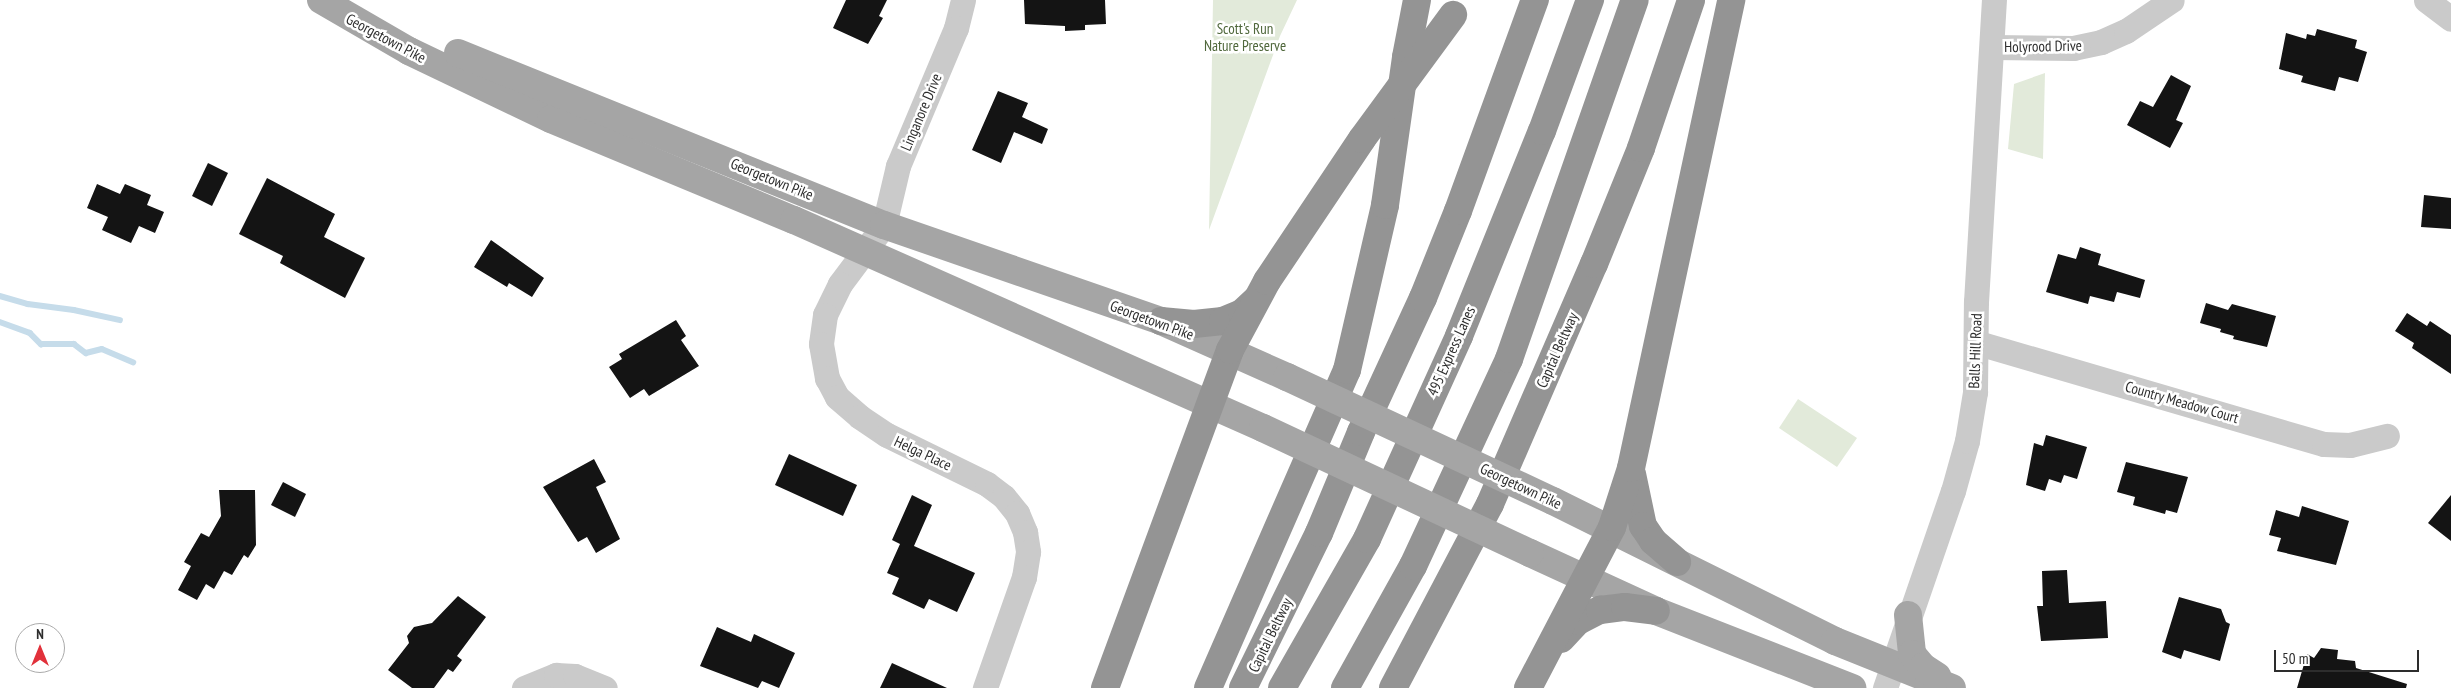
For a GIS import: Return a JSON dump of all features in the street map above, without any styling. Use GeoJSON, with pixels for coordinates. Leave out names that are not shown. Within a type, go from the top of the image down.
{"type":"FeatureCollection","features":[{"type":"Feature","properties":{"kind":"highway"},"geometry":{"type":"LineString","coordinates":[[1208,688],[1348,370],[1385,205],[1406,57],[1417,0]]}},
{"type":"Feature","properties":{"kind":"highway","name":"Capital Beltway"},"geometry":{"type":"LineString","coordinates":[[1243,688],[1319,533],[1361,432],[1423,298],[1458,211],[1535,0]]}},
{"type":"Feature","properties":{"kind":"highway","name":"495 Express Lanes"},"geometry":{"type":"LineString","coordinates":[[1282,688],[1367,539],[1455,345],[1542,132],[1590,0]]}},
{"type":"Feature","properties":{"kind":"highway"},"geometry":{"type":"LineString","coordinates":[[1345,688],[1413,566],[1510,359],[1634,0]]}},
{"type":"Feature","properties":{"kind":"highway","name":"Capital Beltway"},"geometry":{"type":"LineString","coordinates":[[1393,688],[1490,504],[1594,264],[1641,148],[1691,0]]}},
{"type":"Feature","properties":{"kind":"highway"},"geometry":{"type":"LineString","coordinates":[[1528,688],[1549,653],[1612,528],[1631,468],[1731,0]]}},
{"type":"Feature","properties":{"kind":"highway"},"geometry":{"type":"LineString","coordinates":[[1104,688],[1230,350],[1258,299],[1362,139],[1458,7]]}},
{"type":"Feature","properties":{"kind":"highway"},"geometry":{"type":"LineString","coordinates":[[1161,321],[1194,324],[1223,321],[1242,313],[1258,299]]}},
{"type":"Feature","properties":{"kind":"highway"},"geometry":{"type":"LineString","coordinates":[[1631,468],[1643,526],[1653,541],[1677,562]]}},
{"type":"Feature","properties":{"kind":"highway"},"geometry":{"type":"LineString","coordinates":[[1549,653],[1578,621],[1600,610],[1625,608],[1656,611]]}},
{"type":"Feature","properties":{"kind":"main road","name":"Georgetown Pike"},"geometry":{"type":"LineString","coordinates":[[320,0],[409,52],[552,119],[794,220],[1263,428],[1656,611],[1774,659],[1852,688]]}},
{"type":"Feature","properties":{"kind":"main road","name":"Georgetown Pike"},"geometry":{"type":"LineString","coordinates":[[332,0],[884,225],[1161,321],[1230,350],[1612,528],[1767,609],[1889,677],[1954,688]]}},
{"type":"Feature","properties":{"kind":"main road"},"geometry":{"type":"LineString","coordinates":[[1908,615],[1912,654],[1922,667],[1954,688]]}},
{"type":"Feature","properties":{"kind":"street","name":"Linganore Drive"},"geometry":{"type":"LineString","coordinates":[[884,225],[898,166],[956,28],[963,0]]}},
{"type":"Feature","properties":{"kind":"street","name":"Balls Hill Road"},"geometry":{"type":"LineString","coordinates":[[1889,677],[1908,615],[1953,490],[1967,441],[1978,343],[1976,302],[1994,0]]}},
{"type":"Feature","properties":{"kind":"street","name":"Holyrood Drive"},"geometry":{"type":"LineString","coordinates":[[1992,47],[2074,48],[2101,42],[2126,31],[2172,0]]}},
{"type":"Feature","properties":{"kind":"street"},"geometry":{"type":"LineString","coordinates":[[2426,0],[2451,19]]}},
{"type":"Feature","properties":{"kind":"street","name":"Helga Place"},"geometry":{"type":"LineString","coordinates":[[884,225],[840,284],[825,314],[821,336],[822,358],[837,397],[886,435],[987,484],[1012,508],[1025,532],[1028,552],[1024,577],[985,688]]}},
{"type":"Feature","properties":{"kind":"street","name":"Country Meadow Court"},"geometry":{"type":"LineString","coordinates":[[1978,343],[2324,444],[2350,445],[2387,436]]}},
{"type":"Feature","properties":{"kind":"street"},"geometry":{"type":"LineString","coordinates":[[524,688],[556,675],[575,676],[605,688]]}},
{"type":"Feature","properties":{"kind":"green space","name":"Scott's Run Nature Preserve"},"geometry":{"type":"Polygon","coordinates":[[[1213,0],[1297,0],[1280,36],[1209,230],[1213,0]]]}},
{"type":"Feature","properties":{"kind":"green space"},"geometry":{"type":"Polygon","coordinates":[[[2045,73],[2043,159],[2008,149],[2014,84],[2045,73]]]}},
{"type":"Feature","properties":{"kind":"green space"},"geometry":{"type":"Polygon","coordinates":[[[1798,399],[1857,438],[1837,467],[1779,428],[1798,399]]]}},
{"type":"Feature","properties":{"kind":"building"},"geometry":{"type":"Polygon","coordinates":[[[846,0],[887,0],[879,16],[883,18],[868,44],[833,28],[846,0]]]}},
{"type":"Feature","properties":{"kind":"building"},"geometry":{"type":"Polygon","coordinates":[[[1024,0],[1105,0],[1106,24],[1085,25],[1085,30],[1065,31],[1065,26],[1025,24],[1024,0]]]}},
{"type":"Feature","properties":{"kind":"building"},"geometry":{"type":"Polygon","coordinates":[[[2317,29],[2357,40],[2355,48],[2367,52],[2358,82],[2339,77],[2335,91],[2301,82],[2303,76],[2279,69],[2286,33],[2306,39],[2307,34],[2315,36],[2317,29]]]}},
{"type":"Feature","properties":{"kind":"building"},"geometry":{"type":"Polygon","coordinates":[[[2171,75],[2191,86],[2176,120],[2183,123],[2170,148],[2127,125],[2140,101],[2153,107],[2171,75]]]}},
{"type":"Feature","properties":{"kind":"building"},"geometry":{"type":"Polygon","coordinates":[[[998,91],[1028,103],[1022,117],[1048,129],[1042,144],[1014,132],[1001,163],[972,150],[998,91]]]}},
{"type":"Feature","properties":{"kind":"building"},"geometry":{"type":"Polygon","coordinates":[[[208,163],[228,173],[212,206],[192,196],[208,163]]]}},
{"type":"Feature","properties":{"kind":"building"},"geometry":{"type":"Polygon","coordinates":[[[267,178],[335,214],[324,237],[365,258],[345,298],[280,263],[283,256],[239,234],[267,178]]]}},
{"type":"Feature","properties":{"kind":"building"},"geometry":{"type":"Polygon","coordinates":[[[97,184],[120,194],[125,184],[151,195],[147,205],[164,212],[155,233],[139,226],[131,243],[102,230],[108,217],[87,208],[97,184]]]}},
{"type":"Feature","properties":{"kind":"building"},"geometry":{"type":"Polygon","coordinates":[[[2424,195],[2451,198],[2451,229],[2421,227],[2424,195]]]}},
{"type":"Feature","properties":{"kind":"building"},"geometry":{"type":"Polygon","coordinates":[[[491,240],[544,278],[532,297],[509,283],[507,287],[474,267],[491,240]]]}},
{"type":"Feature","properties":{"kind":"building"},"geometry":{"type":"Polygon","coordinates":[[[2080,247],[2101,254],[2098,265],[2145,280],[2140,298],[2117,292],[2114,302],[2090,296],[2088,304],[2046,292],[2058,254],[2076,259],[2080,247]]]}},
{"type":"Feature","properties":{"kind":"building"},"geometry":{"type":"Polygon","coordinates":[[[2206,303],[2228,310],[2232,304],[2276,316],[2267,347],[2233,339],[2234,336],[2220,332],[2221,329],[2200,323],[2206,303]]]}},
{"type":"Feature","properties":{"kind":"building"},"geometry":{"type":"Polygon","coordinates":[[[2407,313],[2427,326],[2430,321],[2451,335],[2451,374],[2412,348],[2414,343],[2395,331],[2407,313]]]}},
{"type":"Feature","properties":{"kind":"building"},"geometry":{"type":"Polygon","coordinates":[[[676,320],[686,336],[681,340],[699,366],[649,396],[644,389],[630,398],[609,367],[622,359],[619,354],[676,320]]]}},
{"type":"Feature","properties":{"kind":"building"},"geometry":{"type":"Polygon","coordinates":[[[2046,435],[2087,447],[2077,479],[2064,475],[2061,483],[2049,479],[2045,491],[2026,485],[2034,443],[2043,446],[2046,435]]]}},
{"type":"Feature","properties":{"kind":"building"},"geometry":{"type":"Polygon","coordinates":[[[789,454],[857,485],[843,516],[775,485],[789,454]]]}},
{"type":"Feature","properties":{"kind":"building"},"geometry":{"type":"Polygon","coordinates":[[[594,459],[606,482],[596,487],[620,539],[596,553],[587,537],[578,542],[543,487],[594,459]]]}},
{"type":"Feature","properties":{"kind":"building"},"geometry":{"type":"Polygon","coordinates":[[[2126,462],[2188,477],[2177,513],[2166,510],[2165,514],[2133,505],[2135,497],[2117,492],[2126,462]]]}},
{"type":"Feature","properties":{"kind":"building"},"geometry":{"type":"Polygon","coordinates":[[[283,482],[306,494],[295,517],[271,505],[283,482]]]}},
{"type":"Feature","properties":{"kind":"building"},"geometry":{"type":"Polygon","coordinates":[[[219,490],[255,490],[256,545],[248,558],[244,555],[232,575],[224,571],[214,589],[206,584],[197,600],[178,590],[191,566],[184,562],[201,533],[209,537],[221,516],[219,490]]]}},
{"type":"Feature","properties":{"kind":"building"},"geometry":{"type":"Polygon","coordinates":[[[912,495],[932,505],[914,546],[975,573],[957,612],[929,599],[924,609],[892,594],[899,578],[887,573],[900,544],[892,540],[912,495]]]}},
{"type":"Feature","properties":{"kind":"building"},"geometry":{"type":"Polygon","coordinates":[[[2451,495],[2451,541],[2428,523],[2451,495]]]}},
{"type":"Feature","properties":{"kind":"building"},"geometry":{"type":"Polygon","coordinates":[[[2302,506],[2349,521],[2336,565],[2277,551],[2281,538],[2269,535],[2276,510],[2299,517],[2302,506]]]}},
{"type":"Feature","properties":{"kind":"building"},"geometry":{"type":"Polygon","coordinates":[[[2067,570],[2069,603],[2106,601],[2108,638],[2041,641],[2037,606],[2043,606],[2042,571],[2067,570]]]}},
{"type":"Feature","properties":{"kind":"building"},"geometry":{"type":"Polygon","coordinates":[[[458,596],[486,617],[457,656],[462,660],[453,672],[448,669],[434,688],[412,688],[388,670],[409,643],[407,636],[414,627],[432,623],[458,596]]]}},
{"type":"Feature","properties":{"kind":"building"},"geometry":{"type":"Polygon","coordinates":[[[2179,597],[2221,609],[2226,622],[2230,624],[2220,661],[2184,650],[2181,659],[2162,652],[2179,597]]]}},
{"type":"Feature","properties":{"kind":"building"},"geometry":{"type":"Polygon","coordinates":[[[717,627],[751,642],[754,634],[795,653],[779,688],[762,681],[758,688],[700,666],[717,627]]]}},
{"type":"Feature","properties":{"kind":"building"},"geometry":{"type":"Polygon","coordinates":[[[2321,648],[2338,650],[2337,659],[2355,661],[2356,668],[2407,684],[2406,688],[2297,688],[2307,654],[2314,658],[2321,648]]]}},
{"type":"Feature","properties":{"kind":"building"},"geometry":{"type":"Polygon","coordinates":[[[892,663],[947,688],[880,688],[892,663]]]}},
{"type":"Feature","properties":{"kind":"waterway"},"geometry":{"type":"LineString","coordinates":[[0,296],[28,304],[74,310],[120,320]]}},
{"type":"Feature","properties":{"kind":"waterway"},"geometry":{"type":"LineString","coordinates":[[0,322],[30,333],[41,344],[74,344],[86,353],[102,349],[133,362]]}}]}
